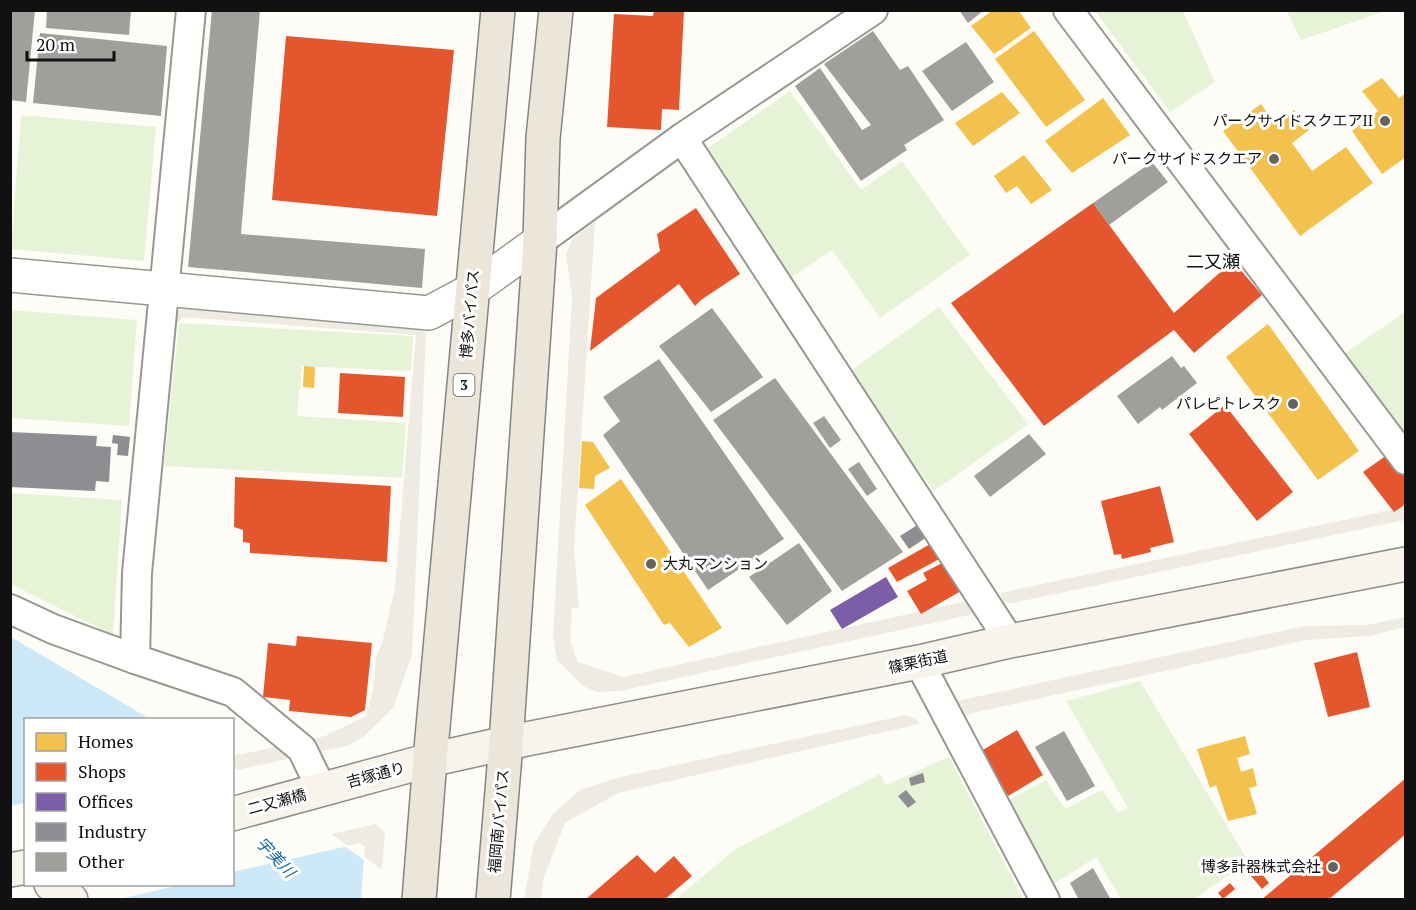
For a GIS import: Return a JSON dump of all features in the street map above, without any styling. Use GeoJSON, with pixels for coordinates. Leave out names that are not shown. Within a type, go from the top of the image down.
{"type":"FeatureCollection","features":[{"type":"Feature","properties":{"kind":"highway","name":"博多バイパス"},"geometry":{"type":"LineString","coordinates":[[430,760],[498,10]]}},
{"type":"Feature","properties":{"kind":"highway"},"geometry":{"type":"LineString","coordinates":[[506,743],[540,241],[543,138],[556,10]]}},
{"type":"Feature","properties":{"kind":"highway","name":"福岡南バイパス"},"geometry":{"type":"LineString","coordinates":[[498,896],[506,743]]}},
{"type":"Feature","properties":{"kind":"highway","name":"3"},"geometry":{"type":"LineString","coordinates":[[420,884],[430,760]]}},
{"type":"Feature","properties":{"kind":"main road","name":"篠栗街道"},"geometry":{"type":"LineString","coordinates":[[430,760],[919,662],[1011,641],[1406,564]]}},
{"type":"Feature","properties":{"kind":"main road","name":"吉塚通り"},"geometry":{"type":"LineString","coordinates":[[322,790],[430,760]]}},
{"type":"Feature","properties":{"kind":"main road","name":"二又瀬橋"},"geometry":{"type":"LineString","coordinates":[[234,813],[322,790]]}},
{"type":"Feature","properties":{"kind":"main road"},"geometry":{"type":"LineString","coordinates":[[52,886],[70,900]]}},
{"type":"Feature","properties":{"kind":"street"},"geometry":{"type":"LineString","coordinates":[[135,659],[137,573],[190,10]]}},
{"type":"Feature","properties":{"kind":"street"},"geometry":{"type":"LineString","coordinates":[[10,275],[429,313],[472,290],[682,138],[873,10]]}},
{"type":"Feature","properties":{"kind":"street"},"geometry":{"type":"LineString","coordinates":[[1068,10],[1406,460]]}},
{"type":"Feature","properties":{"kind":"street"},"geometry":{"type":"LineString","coordinates":[[682,138],[1011,641]]}},
{"type":"Feature","properties":{"kind":"street"},"geometry":{"type":"LineString","coordinates":[[10,609],[53,629],[233,692],[302,749],[322,790]]}},
{"type":"Feature","properties":{"kind":"street"},"geometry":{"type":"LineString","coordinates":[[919,662],[1045,900]]}},
{"type":"Feature","properties":{"kind":"green space"},"geometry":{"type":"Polygon","coordinates":[[[1095,11],[1183,11],[1215,82],[1170,112],[1095,11]]]}},
{"type":"Feature","properties":{"kind":"green space"},"geometry":{"type":"Polygon","coordinates":[[[1287,11],[1386,11],[1301,40],[1287,11]]]}},
{"type":"Feature","properties":{"kind":"green space"},"geometry":{"type":"Polygon","coordinates":[[[790,91],[861,190],[902,161],[970,255],[880,318],[832,250],[786,281],[701,153],[790,91]]]}},
{"type":"Feature","properties":{"kind":"green space"},"geometry":{"type":"Polygon","coordinates":[[[21,115],[156,127],[144,261],[11,249],[21,115]]]}},
{"type":"Feature","properties":{"kind":"green space"},"geometry":{"type":"Polygon","coordinates":[[[939,307],[1028,424],[934,491],[845,375],[939,307]]]}},
{"type":"Feature","properties":{"kind":"green space"},"geometry":{"type":"Polygon","coordinates":[[[11,310],[137,320],[129,426],[11,418],[11,310]]]}},
{"type":"Feature","properties":{"kind":"green space"},"geometry":{"type":"Polygon","coordinates":[[[1405,312],[1405,437],[1345,353],[1405,312]]]}},
{"type":"Feature","properties":{"kind":"green space"},"geometry":{"type":"Polygon","coordinates":[[[179,323],[413,336],[411,371],[302,366],[297,416],[406,423],[402,478],[164,466],[179,323]]]}},
{"type":"Feature","properties":{"kind":"green space"},"geometry":{"type":"Polygon","coordinates":[[[10,493],[122,500],[113,635],[11,584],[10,493]]]}},
{"type":"Feature","properties":{"kind":"green space"},"geometry":{"type":"Polygon","coordinates":[[[1140,681],[1248,861],[1195,899],[1121,899],[1096,857],[1051,886],[1007,801],[1046,780],[1065,809],[1102,790],[1118,813],[1128,808],[1066,701],[1140,681]]]}},
{"type":"Feature","properties":{"kind":"green space"},"geometry":{"type":"Polygon","coordinates":[[[949,757],[1023,899],[675,900],[734,850],[880,774],[886,785],[949,757]]]}},
{"type":"Feature","properties":{"kind":"shaded area"},"geometry":{"type":"Polygon","coordinates":[[[595,222],[574,550],[579,609],[572,607],[570,640],[578,662],[623,677],[976,599],[975,612],[619,691],[597,692],[583,686],[557,660],[553,637],[572,297],[566,255],[572,239],[595,222]]]}},
{"type":"Feature","properties":{"kind":"shaded area"},"geometry":{"type":"Polygon","coordinates":[[[181,308],[419,327],[426,334],[412,655],[393,708],[363,737],[346,746],[234,771],[234,756],[325,736],[366,716],[373,691],[376,658],[383,640],[395,587],[416,335],[183,317],[176,325],[176,315],[181,308]]]}},
{"type":"Feature","properties":{"kind":"shaded area"},"geometry":{"type":"Polygon","coordinates":[[[1405,507],[1405,520],[1013,603],[1004,602],[1000,593],[1405,507]]]}},
{"type":"Feature","properties":{"kind":"shaded area"},"geometry":{"type":"Polygon","coordinates":[[[1405,617],[1405,627],[1369,636],[1306,640],[945,719],[948,706],[956,701],[1305,626],[1367,625],[1405,617]]]}},
{"type":"Feature","properties":{"kind":"shaded area"},"geometry":{"type":"Polygon","coordinates":[[[906,715],[916,719],[919,724],[618,793],[565,823],[544,877],[541,899],[524,899],[534,844],[553,814],[580,790],[616,778],[906,715]]]}},
{"type":"Feature","properties":{"kind":"shaded area"},"geometry":{"type":"Polygon","coordinates":[[[376,824],[385,833],[379,899],[361,899],[365,847],[360,843],[234,872],[234,856],[376,824]]]}},
{"type":"Feature","properties":{"kind":"water"},"geometry":{"type":"Polygon","coordinates":[[[11,637],[148,718],[24,718],[24,829],[11,819],[11,637]]]}},
{"type":"Feature","properties":{"kind":"water","name":"宇美川"},"geometry":{"type":"Polygon","coordinates":[[[234,771],[421,899],[120,900],[101,886],[234,886],[234,771]]]}},
{"type":"Feature","properties":{"kind":"pier"},"geometry":{"type":"Polygon","coordinates":[[[234,767],[348,846],[234,872],[234,767]]]}},
{"type":"Feature","properties":{"kind":"pier"},"geometry":{"type":"Polygon","coordinates":[[[24,803],[24,832],[10,823],[10,806],[24,803]]]}},
{"type":"Feature","properties":{"kind":"pier"},"geometry":{"type":"Polygon","coordinates":[[[364,857],[422,897],[424,900],[361,900],[364,857]]]}},
{"type":"Feature","properties":{"kind":"pier"},"geometry":{"type":"Polygon","coordinates":[[[99,886],[176,886],[115,900],[99,886]]]}},
{"type":"Feature","properties":{"kind":"building: Homes"},"geometry":{"type":"Polygon","coordinates":[[[993,10],[1018,10],[1031,28],[994,54],[971,26],[993,10]]]}},
{"type":"Feature","properties":{"kind":"building: Homes"},"geometry":{"type":"Polygon","coordinates":[[[1034,31],[1085,100],[1046,127],[995,59],[1034,31]]]}},
{"type":"Feature","properties":{"kind":"building: Homes","name":"パークサイドスクエアII"},"geometry":{"type":"Polygon","coordinates":[[[1382,78],[1399,98],[1406,93],[1406,157],[1382,174],[1352,131],[1378,111],[1362,91],[1382,78]]]}},
{"type":"Feature","properties":{"kind":"building: Homes"},"geometry":{"type":"Polygon","coordinates":[[[1002,92],[1020,113],[973,146],[955,123],[1002,92]]]}},
{"type":"Feature","properties":{"kind":"building: Homes"},"geometry":{"type":"Polygon","coordinates":[[[1103,98],[1130,135],[1072,173],[1045,141],[1103,98]]]}},
{"type":"Feature","properties":{"kind":"building: Homes","name":"パークサイドスクエア"},"geometry":{"type":"Polygon","coordinates":[[[1261,104],[1275,124],[1294,110],[1309,130],[1292,143],[1312,171],[1346,147],[1373,183],[1300,236],[1223,131],[1261,104]]]}},
{"type":"Feature","properties":{"kind":"building: Homes"},"geometry":{"type":"Polygon","coordinates":[[[1024,155],[1052,190],[1031,204],[1017,186],[1006,193],[994,176],[1024,155]]]}},
{"type":"Feature","properties":{"kind":"building: Homes","name":"パレピトレスク"},"geometry":{"type":"Polygon","coordinates":[[[1268,324],[1359,451],[1318,480],[1226,357],[1268,324]]]}},
{"type":"Feature","properties":{"kind":"building: Homes"},"geometry":{"type":"Polygon","coordinates":[[[304,366],[315,367],[314,388],[303,387],[304,366]]]}},
{"type":"Feature","properties":{"kind":"building: Homes"},"geometry":{"type":"Polygon","coordinates":[[[582,441],[593,442],[610,468],[595,476],[594,489],[579,488],[582,441]]]}},
{"type":"Feature","properties":{"kind":"building: Homes","name":"大丸マンション"},"geometry":{"type":"Polygon","coordinates":[[[621,479],[722,628],[689,647],[670,623],[664,625],[585,505],[621,479]]]}},
{"type":"Feature","properties":{"kind":"building: Homes"},"geometry":{"type":"Polygon","coordinates":[[[1245,736],[1250,754],[1237,758],[1241,772],[1253,768],[1257,786],[1249,788],[1257,814],[1228,821],[1216,785],[1210,788],[1197,749],[1245,736]]]}},
{"type":"Feature","properties":{"kind":"building: Shops"},"geometry":{"type":"Polygon","coordinates":[[[654,10],[684,10],[679,110],[662,109],[661,130],[607,127],[614,14],[653,16],[654,10]]]}},
{"type":"Feature","properties":{"kind":"building: Shops"},"geometry":{"type":"Polygon","coordinates":[[[286,36],[454,50],[437,216],[272,200],[286,36]]]}},
{"type":"Feature","properties":{"kind":"building: Shops"},"geometry":{"type":"Polygon","coordinates":[[[1093,203],[1174,313],[1233,261],[1262,295],[1194,353],[1174,330],[1044,426],[951,303],[1093,203]]]}},
{"type":"Feature","properties":{"kind":"building: Shops"},"geometry":{"type":"Polygon","coordinates":[[[696,208],[740,274],[695,306],[679,284],[590,351],[596,298],[660,251],[657,234],[696,208]]]}},
{"type":"Feature","properties":{"kind":"building: Shops"},"geometry":{"type":"Polygon","coordinates":[[[340,373],[405,377],[403,417],[338,413],[340,373]]]}},
{"type":"Feature","properties":{"kind":"building: Shops"},"geometry":{"type":"Polygon","coordinates":[[[1225,405],[1293,492],[1257,521],[1189,434],[1225,405]]]}},
{"type":"Feature","properties":{"kind":"building: Shops"},"geometry":{"type":"Polygon","coordinates":[[[1387,455],[1406,478],[1406,504],[1394,512],[1363,472],[1387,455]]]}},
{"type":"Feature","properties":{"kind":"building: Shops"},"geometry":{"type":"Polygon","coordinates":[[[235,477],[391,486],[387,562],[250,553],[250,543],[243,542],[243,530],[234,527],[235,477]]]}},
{"type":"Feature","properties":{"kind":"building: Shops"},"geometry":{"type":"Polygon","coordinates":[[[1160,486],[1174,542],[1150,548],[1151,552],[1122,559],[1121,554],[1114,555],[1101,501],[1160,486]]]}},
{"type":"Feature","properties":{"kind":"building: Shops"},"geometry":{"type":"Polygon","coordinates":[[[932,543],[941,558],[897,582],[888,568],[932,543]]]}},
{"type":"Feature","properties":{"kind":"building: Shops"},"geometry":{"type":"Polygon","coordinates":[[[944,562],[961,591],[921,614],[907,591],[927,580],[923,573],[944,562]]]}},
{"type":"Feature","properties":{"kind":"building: Shops"},"geometry":{"type":"Polygon","coordinates":[[[297,636],[372,643],[365,710],[351,717],[289,711],[290,700],[263,697],[268,643],[296,646],[297,636]]]}},
{"type":"Feature","properties":{"kind":"building: Shops"},"geometry":{"type":"Polygon","coordinates":[[[1357,652],[1370,707],[1328,717],[1314,663],[1357,652]]]}},
{"type":"Feature","properties":{"kind":"building: Shops"},"geometry":{"type":"Polygon","coordinates":[[[1017,730],[1043,775],[1008,796],[981,751],[1017,730]]]}},
{"type":"Feature","properties":{"kind":"building: Shops","name":"博多計器株式会社"},"geometry":{"type":"Polygon","coordinates":[[[1406,778],[1406,834],[1328,900],[1261,900],[1406,778]]]}},
{"type":"Feature","properties":{"kind":"building: Shops"},"geometry":{"type":"Polygon","coordinates":[[[637,855],[655,873],[674,856],[692,876],[664,900],[585,900],[637,855]]]}},
{"type":"Feature","properties":{"kind":"building: Shops"},"geometry":{"type":"Polygon","coordinates":[[[1259,870],[1269,883],[1262,889],[1251,876],[1259,870]]]}},
{"type":"Feature","properties":{"kind":"building: Shops"},"geometry":{"type":"Polygon","coordinates":[[[1230,883],[1235,889],[1223,899],[1218,893],[1230,883]]]}},
{"type":"Feature","properties":{"kind":"building: Offices"},"geometry":{"type":"Polygon","coordinates":[[[886,577],[898,597],[842,629],[830,610],[886,577]]]}},
{"type":"Feature","properties":{"kind":"building: Industry"},"geometry":{"type":"Polygon","coordinates":[[[10,432],[97,436],[96,446],[111,447],[109,482],[96,481],[95,491],[10,487],[10,432]]]}},
{"type":"Feature","properties":{"kind":"building: Industry"},"geometry":{"type":"Polygon","coordinates":[[[113,435],[130,437],[128,456],[117,455],[118,444],[112,443],[113,435]]]}},
{"type":"Feature","properties":{"kind":"building: Industry"},"geometry":{"type":"Polygon","coordinates":[[[919,524],[927,537],[909,549],[900,536],[919,524]]]}},
{"type":"Feature","properties":{"kind":"building: Industry"},"geometry":{"type":"Polygon","coordinates":[[[923,773],[925,782],[911,786],[909,778],[923,773]]]}},
{"type":"Feature","properties":{"kind":"building: Industry"},"geometry":{"type":"Polygon","coordinates":[[[906,790],[916,802],[908,808],[898,796],[906,790]]]}},
{"type":"Feature","properties":{"kind":"building: Other"},"geometry":{"type":"Polygon","coordinates":[[[10,10],[35,10],[26,102],[10,100],[10,10]]]}},
{"type":"Feature","properties":{"kind":"building: Other"},"geometry":{"type":"Polygon","coordinates":[[[47,10],[131,10],[129,35],[46,28],[47,10]]]}},
{"type":"Feature","properties":{"kind":"building: Other"},"geometry":{"type":"Polygon","coordinates":[[[212,10],[260,10],[241,234],[425,249],[422,288],[188,267],[212,10]]]}},
{"type":"Feature","properties":{"kind":"building: Other"},"geometry":{"type":"Polygon","coordinates":[[[959,10],[984,10],[968,23],[959,10]]]}},
{"type":"Feature","properties":{"kind":"building: Other"},"geometry":{"type":"Polygon","coordinates":[[[873,31],[900,70],[908,66],[944,120],[904,145],[907,150],[861,181],[795,86],[820,68],[862,130],[871,125],[824,64],[873,31]]]}},
{"type":"Feature","properties":{"kind":"building: Other"},"geometry":{"type":"Polygon","coordinates":[[[40,33],[167,46],[161,116],[33,103],[40,33]]]}},
{"type":"Feature","properties":{"kind":"building: Other"},"geometry":{"type":"Polygon","coordinates":[[[966,42],[994,82],[952,111],[922,71],[966,42]]]}},
{"type":"Feature","properties":{"kind":"building: Other"},"geometry":{"type":"Polygon","coordinates":[[[1152,162],[1168,182],[1109,225],[1093,203],[1152,162]]]}},
{"type":"Feature","properties":{"kind":"building: Other"},"geometry":{"type":"Polygon","coordinates":[[[712,308],[763,377],[711,412],[659,346],[712,308]]]}},
{"type":"Feature","properties":{"kind":"building: Other"},"geometry":{"type":"Polygon","coordinates":[[[1172,356],[1181,368],[1184,366],[1197,383],[1162,410],[1160,407],[1138,424],[1117,396],[1172,356]]]}},
{"type":"Feature","properties":{"kind":"building: Other"},"geometry":{"type":"Polygon","coordinates":[[[659,359],[784,539],[708,590],[603,435],[620,421],[603,397],[659,359]]]}},
{"type":"Feature","properties":{"kind":"building: Other"},"geometry":{"type":"Polygon","coordinates":[[[775,378],[903,552],[842,591],[713,420],[775,378]]]}},
{"type":"Feature","properties":{"kind":"building: Other"},"geometry":{"type":"Polygon","coordinates":[[[824,416],[841,440],[830,448],[813,423],[824,416]]]}},
{"type":"Feature","properties":{"kind":"building: Other"},"geometry":{"type":"Polygon","coordinates":[[[1029,434],[1046,454],[990,497],[974,476],[1029,434]]]}},
{"type":"Feature","properties":{"kind":"building: Other"},"geometry":{"type":"Polygon","coordinates":[[[859,462],[877,489],[867,496],[848,469],[859,462]]]}},
{"type":"Feature","properties":{"kind":"building: Other"},"geometry":{"type":"Polygon","coordinates":[[[799,543],[832,591],[787,625],[749,577],[799,543]]]}},
{"type":"Feature","properties":{"kind":"building: Other"},"geometry":{"type":"Polygon","coordinates":[[[1064,731],[1095,786],[1067,801],[1035,747],[1064,731]]]}},
{"type":"Feature","properties":{"kind":"building: Other"},"geometry":{"type":"Polygon","coordinates":[[[1093,868],[1111,900],[1079,900],[1070,883],[1093,868]]]}},
{"type":"Feature","properties":{"kind":"place","name":"パークサイドスクエアII"},"geometry":{"type":"Point","coordinates":[1385,121]}},
{"type":"Feature","properties":{"kind":"place","name":"パークサイドスクエア"},"geometry":{"type":"Point","coordinates":[1274,159]}},
{"type":"Feature","properties":{"kind":"place","name":"パレピトレスク"},"geometry":{"type":"Point","coordinates":[1293,404]}},
{"type":"Feature","properties":{"kind":"place","name":"大丸マンション"},"geometry":{"type":"Point","coordinates":[651,564]}},
{"type":"Feature","properties":{"kind":"place","name":"博多計器株式会社"},"geometry":{"type":"Point","coordinates":[1333,867]}},
{"type":"Feature","properties":{"kind":"district","name":"二又瀬"},"geometry":{"type":"Point","coordinates":[1213,262]}}]}
